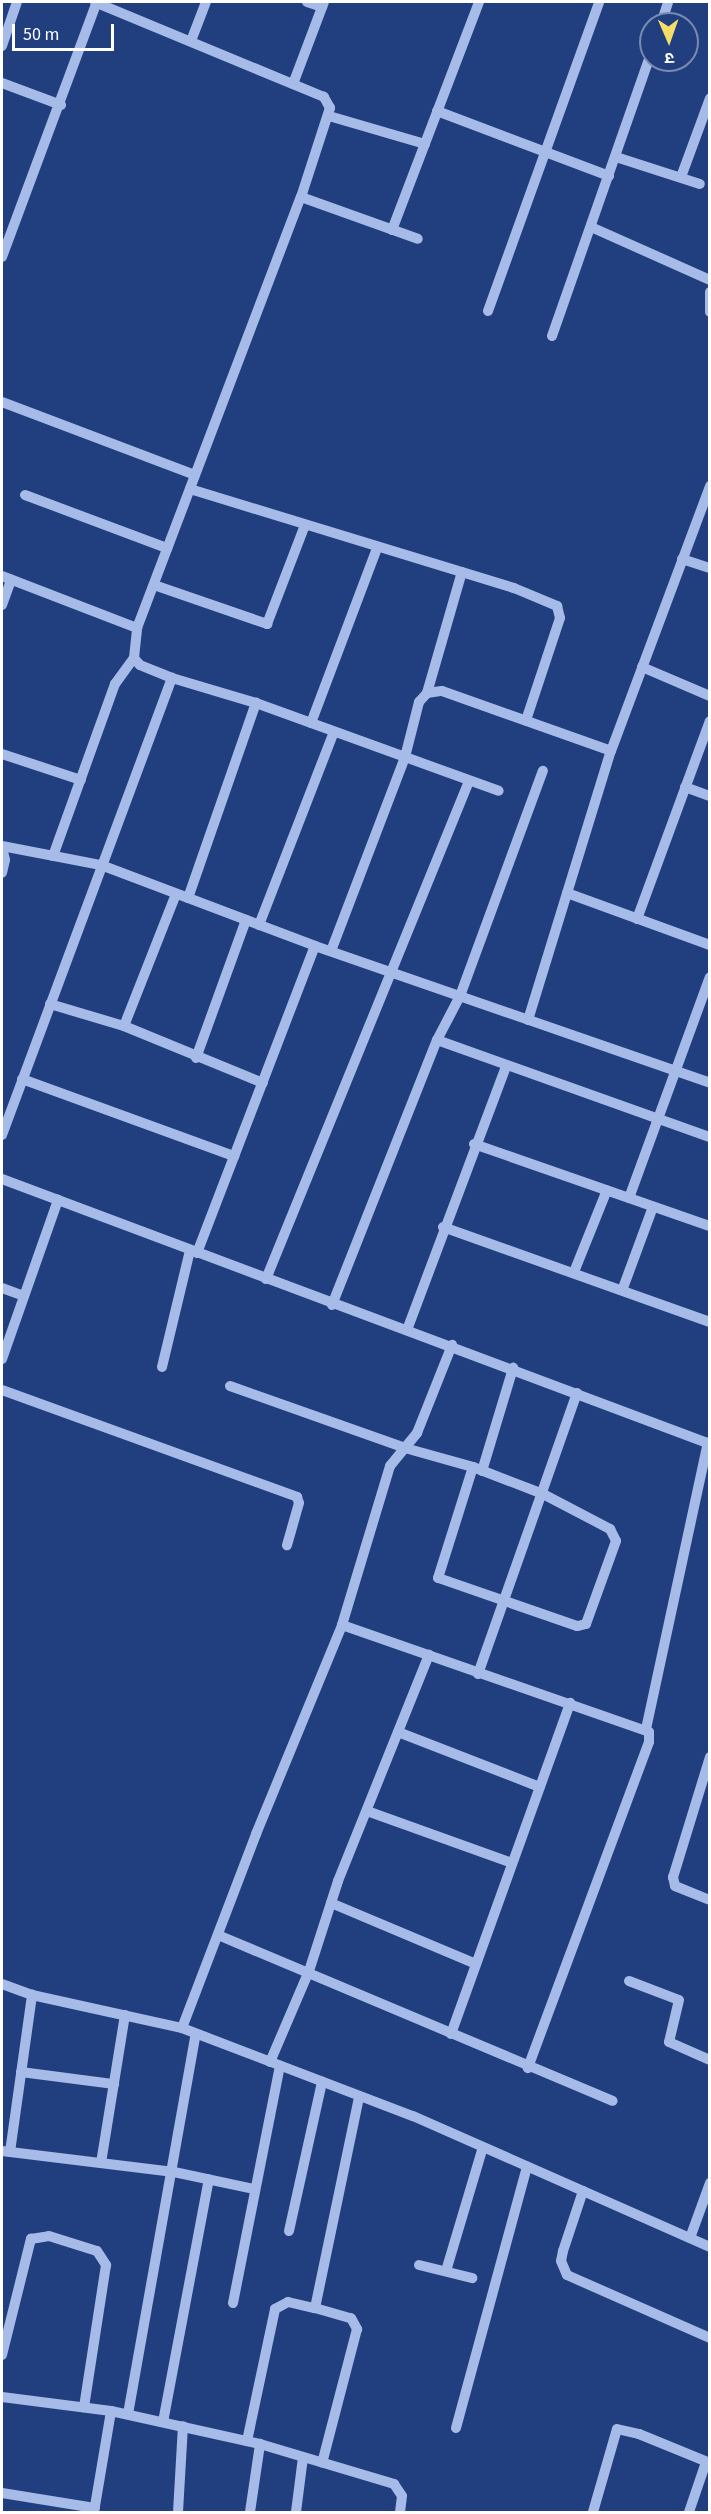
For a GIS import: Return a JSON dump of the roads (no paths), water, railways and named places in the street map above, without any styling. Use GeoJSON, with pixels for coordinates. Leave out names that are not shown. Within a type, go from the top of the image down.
{"type":"FeatureCollection","features":[{"type":"Feature","properties":{"kind":"street"},"geometry":{"type":"LineString","coordinates":[[2,46],[17,2]]}},
{"type":"Feature","properties":{"kind":"street"},"geometry":{"type":"LineString","coordinates":[[2,256],[61,105],[96,2],[120,6],[191,41],[329,101],[329,116],[301,197],[137,628],[134,658],[116,684],[53,856]]}},
{"type":"Feature","properties":{"kind":"street"},"geometry":{"type":"LineString","coordinates":[[191,41],[206,2]]}},
{"type":"Feature","properties":{"kind":"street"},"geometry":{"type":"LineString","coordinates":[[293,84],[323,4],[307,2]]}},
{"type":"Feature","properties":{"kind":"street"},"geometry":{"type":"LineString","coordinates":[[392,230],[479,2]]}},
{"type":"Feature","properties":{"kind":"street"},"geometry":{"type":"LineString","coordinates":[[488,311],[599,2]]}},
{"type":"Feature","properties":{"kind":"street"},"geometry":{"type":"LineString","coordinates":[[552,336],[645,72]]}},
{"type":"Feature","properties":{"kind":"street"},"geometry":{"type":"LineString","coordinates":[[2,83],[61,105]]}},
{"type":"Feature","properties":{"kind":"street"},"geometry":{"type":"LineString","coordinates":[[681,177],[710,98]]}},
{"type":"Feature","properties":{"kind":"street"},"geometry":{"type":"LineString","coordinates":[[437,111],[609,176]]}},
{"type":"Feature","properties":{"kind":"street"},"geometry":{"type":"LineString","coordinates":[[329,116],[425,144]]}},
{"type":"Feature","properties":{"kind":"street"},"geometry":{"type":"LineString","coordinates":[[616,157],[700,184]]}},
{"type":"Feature","properties":{"kind":"street"},"geometry":{"type":"LineString","coordinates":[[301,197],[418,239]]}},
{"type":"Feature","properties":{"kind":"street"},"geometry":{"type":"LineString","coordinates":[[591,227],[710,280]]}},
{"type":"Feature","properties":{"kind":"street"},"geometry":{"type":"LineString","coordinates":[[710,292],[710,312]]}},
{"type":"Feature","properties":{"kind":"street"},"geometry":{"type":"LineString","coordinates":[[2,402],[195,475]]}},
{"type":"Feature","properties":{"kind":"street"},"geometry":{"type":"LineString","coordinates":[[528,1020],[611,751],[710,486]]}},
{"type":"Feature","properties":{"kind":"street"},"geometry":{"type":"LineString","coordinates":[[190,489],[514,588],[560,608],[526,720]]}},
{"type":"Feature","properties":{"kind":"street"},"geometry":{"type":"LineString","coordinates":[[25,495],[168,549]]}},
{"type":"Feature","properties":{"kind":"street"},"geometry":{"type":"LineString","coordinates":[[154,585],[267,624],[305,525]]}},
{"type":"Feature","properties":{"kind":"street"},"geometry":{"type":"LineString","coordinates":[[311,723],[377,548]]}},
{"type":"Feature","properties":{"kind":"street"},"geometry":{"type":"LineString","coordinates":[[682,559],[710,568]]}},
{"type":"Feature","properties":{"kind":"street"},"geometry":{"type":"LineString","coordinates":[[331,951],[405,757],[419,702],[427,693],[462,572]]}},
{"type":"Feature","properties":{"kind":"street"},"geometry":{"type":"LineString","coordinates":[[2,605],[6,578],[137,628]]}},
{"type":"Feature","properties":{"kind":"street"},"geometry":{"type":"LineString","coordinates":[[134,658],[172,678],[256,703],[499,791]]}},
{"type":"Feature","properties":{"kind":"street"},"geometry":{"type":"LineString","coordinates":[[642,667],[710,696]]}},
{"type":"Feature","properties":{"kind":"street"},"geometry":{"type":"LineString","coordinates":[[2,1134],[172,678]]}},
{"type":"Feature","properties":{"kind":"street"},"geometry":{"type":"LineString","coordinates":[[427,693],[441,691],[611,751]]}},
{"type":"Feature","properties":{"kind":"street"},"geometry":{"type":"LineString","coordinates":[[188,898],[256,703]]}},
{"type":"Feature","properties":{"kind":"street"},"geometry":{"type":"LineString","coordinates":[[638,919],[710,721]]}},
{"type":"Feature","properties":{"kind":"street"},"geometry":{"type":"LineString","coordinates":[[259,925],[333,732]]}},
{"type":"Feature","properties":{"kind":"street"},"geometry":{"type":"LineString","coordinates":[[2,754],[81,780]]}},
{"type":"Feature","properties":{"kind":"street"},"geometry":{"type":"LineString","coordinates":[[332,1305],[438,1040],[460,996],[543,771]]}},
{"type":"Feature","properties":{"kind":"street"},"geometry":{"type":"LineString","coordinates":[[266,1279],[469,781]]}},
{"type":"Feature","properties":{"kind":"street"},"geometry":{"type":"LineString","coordinates":[[685,787],[710,796]]}},
{"type":"Feature","properties":{"kind":"street"},"geometry":{"type":"LineString","coordinates":[[2,873],[5,860],[2,847],[101,865],[315,946],[710,1083]]}},
{"type":"Feature","properties":{"kind":"street"},"geometry":{"type":"LineString","coordinates":[[567,893],[710,945]]}},
{"type":"Feature","properties":{"kind":"street"},"geometry":{"type":"LineString","coordinates":[[124,1026],[176,894]]}},
{"type":"Feature","properties":{"kind":"street"},"geometry":{"type":"LineString","coordinates":[[196,1058],[246,920]]}},
{"type":"Feature","properties":{"kind":"street"},"geometry":{"type":"LineString","coordinates":[[162,1367],[194,1251],[234,1156],[315,946]]}},
{"type":"Feature","properties":{"kind":"street"},"geometry":{"type":"LineString","coordinates":[[628,1198],[675,1070],[706,999],[710,977]]}},
{"type":"Feature","properties":{"kind":"street"},"geometry":{"type":"LineString","coordinates":[[50,1004],[124,1026],[196,1058],[262,1083]]}},
{"type":"Feature","properties":{"kind":"street"},"geometry":{"type":"LineString","coordinates":[[438,1040],[710,1137]]}},
{"type":"Feature","properties":{"kind":"street"},"geometry":{"type":"LineString","coordinates":[[407,1330],[474,1144],[506,1066]]}},
{"type":"Feature","properties":{"kind":"street"},"geometry":{"type":"LineString","coordinates":[[22,1079],[234,1156]]}},
{"type":"Feature","properties":{"kind":"street"},"geometry":{"type":"LineString","coordinates":[[474,1144],[710,1226]]}},
{"type":"Feature","properties":{"kind":"street"},"geometry":{"type":"LineString","coordinates":[[2,1179],[332,1305],[452,1345],[709,1443],[646,1729],[649,1742],[528,2068]]}},
{"type":"Feature","properties":{"kind":"street"},"geometry":{"type":"LineString","coordinates":[[574,1272],[607,1190]]}},
{"type":"Feature","properties":{"kind":"street"},"geometry":{"type":"LineString","coordinates":[[2,1359],[58,1200]]}},
{"type":"Feature","properties":{"kind":"street"},"geometry":{"type":"LineString","coordinates":[[623,1288],[653,1207]]}},
{"type":"Feature","properties":{"kind":"street"},"geometry":{"type":"LineString","coordinates":[[443,1227],[623,1288],[710,1322]]}},
{"type":"Feature","properties":{"kind":"street"},"geometry":{"type":"LineString","coordinates":[[2,1288],[24,1296]]}},
{"type":"Feature","properties":{"kind":"street"},"geometry":{"type":"LineString","coordinates":[[182,2028],[342,1625],[390,1467],[417,1433],[452,1345]]}},
{"type":"Feature","properties":{"kind":"street"},"geometry":{"type":"LineString","coordinates":[[230,1386],[405,1448],[478,1469],[543,1494],[609,1528],[615,1535],[589,1621],[577,1626],[504,1602],[437,1576],[478,1469],[513,1368]]}},
{"type":"Feature","properties":{"kind":"street"},"geometry":{"type":"LineString","coordinates":[[2,1390],[297,1497],[299,1503],[287,1545]]}},
{"type":"Feature","properties":{"kind":"street"},"geometry":{"type":"LineString","coordinates":[[478,1674],[578,1393]]}},
{"type":"Feature","properties":{"kind":"street"},"geometry":{"type":"LineString","coordinates":[[342,1625],[478,1674],[646,1729]]}},
{"type":"Feature","properties":{"kind":"street"},"geometry":{"type":"LineString","coordinates":[[233,2303],[275,2064],[331,1903],[429,1655]]}},
{"type":"Feature","properties":{"kind":"street"},"geometry":{"type":"LineString","coordinates":[[451,2034],[570,1703]]}},
{"type":"Feature","properties":{"kind":"street"},"geometry":{"type":"LineString","coordinates":[[398,1732],[540,1787]]}},
{"type":"Feature","properties":{"kind":"street"},"geometry":{"type":"LineString","coordinates":[[710,1757],[706,1785],[673,1882],[710,1900]]}},
{"type":"Feature","properties":{"kind":"street"},"geometry":{"type":"LineString","coordinates":[[367,1810],[512,1863]]}},
{"type":"Feature","properties":{"kind":"street"},"geometry":{"type":"LineString","coordinates":[[331,1903],[476,1964]]}},
{"type":"Feature","properties":{"kind":"street"},"geometry":{"type":"LineString","coordinates":[[218,1935],[309,1971],[528,2068],[612,2101]]}},
{"type":"Feature","properties":{"kind":"street"},"geometry":{"type":"LineString","coordinates":[[629,1981],[679,2000],[669,2042],[710,2060]]}},
{"type":"Feature","properties":{"kind":"street"},"geometry":{"type":"LineString","coordinates":[[2,1984],[32,1995],[182,2028],[483,2147],[710,2247]]}},
{"type":"Feature","properties":{"kind":"street"},"geometry":{"type":"LineString","coordinates":[[32,1995],[21,2072],[6,2151],[174,2172],[253,2189]]}},
{"type":"Feature","properties":{"kind":"street"},"geometry":{"type":"LineString","coordinates":[[101,2163],[125,2015]]}},
{"type":"Feature","properties":{"kind":"street"},"geometry":{"type":"LineString","coordinates":[[128,2414],[174,2172],[196,2034]]}},
{"type":"Feature","properties":{"kind":"street"},"geometry":{"type":"LineString","coordinates":[[21,2072],[114,2084]]}},
{"type":"Feature","properties":{"kind":"street"},"geometry":{"type":"LineString","coordinates":[[289,2230],[322,2082]]}},
{"type":"Feature","properties":{"kind":"street"},"geometry":{"type":"LineString","coordinates":[[315,2308],[359,2097]]}},
{"type":"Feature","properties":{"kind":"street"},"geometry":{"type":"LineString","coordinates":[[446,2271],[483,2147]]}},
{"type":"Feature","properties":{"kind":"street"},"geometry":{"type":"LineString","coordinates":[[456,2428],[527,2166]]}},
{"type":"Feature","properties":{"kind":"street"},"geometry":{"type":"LineString","coordinates":[[163,2422],[209,2180]]}},
{"type":"Feature","properties":{"kind":"street"},"geometry":{"type":"LineString","coordinates":[[690,2238],[710,2183]]}},
{"type":"Feature","properties":{"kind":"street"},"geometry":{"type":"LineString","coordinates":[[583,2191],[561,2261],[567,2275],[710,2338]]}},
{"type":"Feature","properties":{"kind":"street"},"geometry":{"type":"LineString","coordinates":[[2,2355],[32,2239],[49,2235],[97,2251],[106,2265],[84,2407]]}},
{"type":"Feature","properties":{"kind":"street"},"geometry":{"type":"LineString","coordinates":[[419,2265],[472,2278]]}},
{"type":"Feature","properties":{"kind":"street"},"geometry":{"type":"LineString","coordinates":[[247,2441],[275,2309],[288,2302],[351,2318],[357,2329],[322,2463]]}},
{"type":"Feature","properties":{"kind":"street"},"geometry":{"type":"LineString","coordinates":[[2,2397],[128,2414],[260,2444],[394,2484],[402,2496],[400,2512]]}},
{"type":"Feature","properties":{"kind":"street"},"geometry":{"type":"LineString","coordinates":[[2,2493],[94,2510],[111,2411]]}},
{"type":"Feature","properties":{"kind":"street"},"geometry":{"type":"LineString","coordinates":[[178,2512],[183,2426]]}},
{"type":"Feature","properties":{"kind":"street"},"geometry":{"type":"LineString","coordinates":[[593,2512],[617,2429],[639,2434],[708,2462],[689,2512]]}},
{"type":"Feature","properties":{"kind":"street"},"geometry":{"type":"LineString","coordinates":[[250,2512],[260,2444]]}},
{"type":"Feature","properties":{"kind":"street"},"geometry":{"type":"LineString","coordinates":[[296,2512],[303,2457]]}}]}
